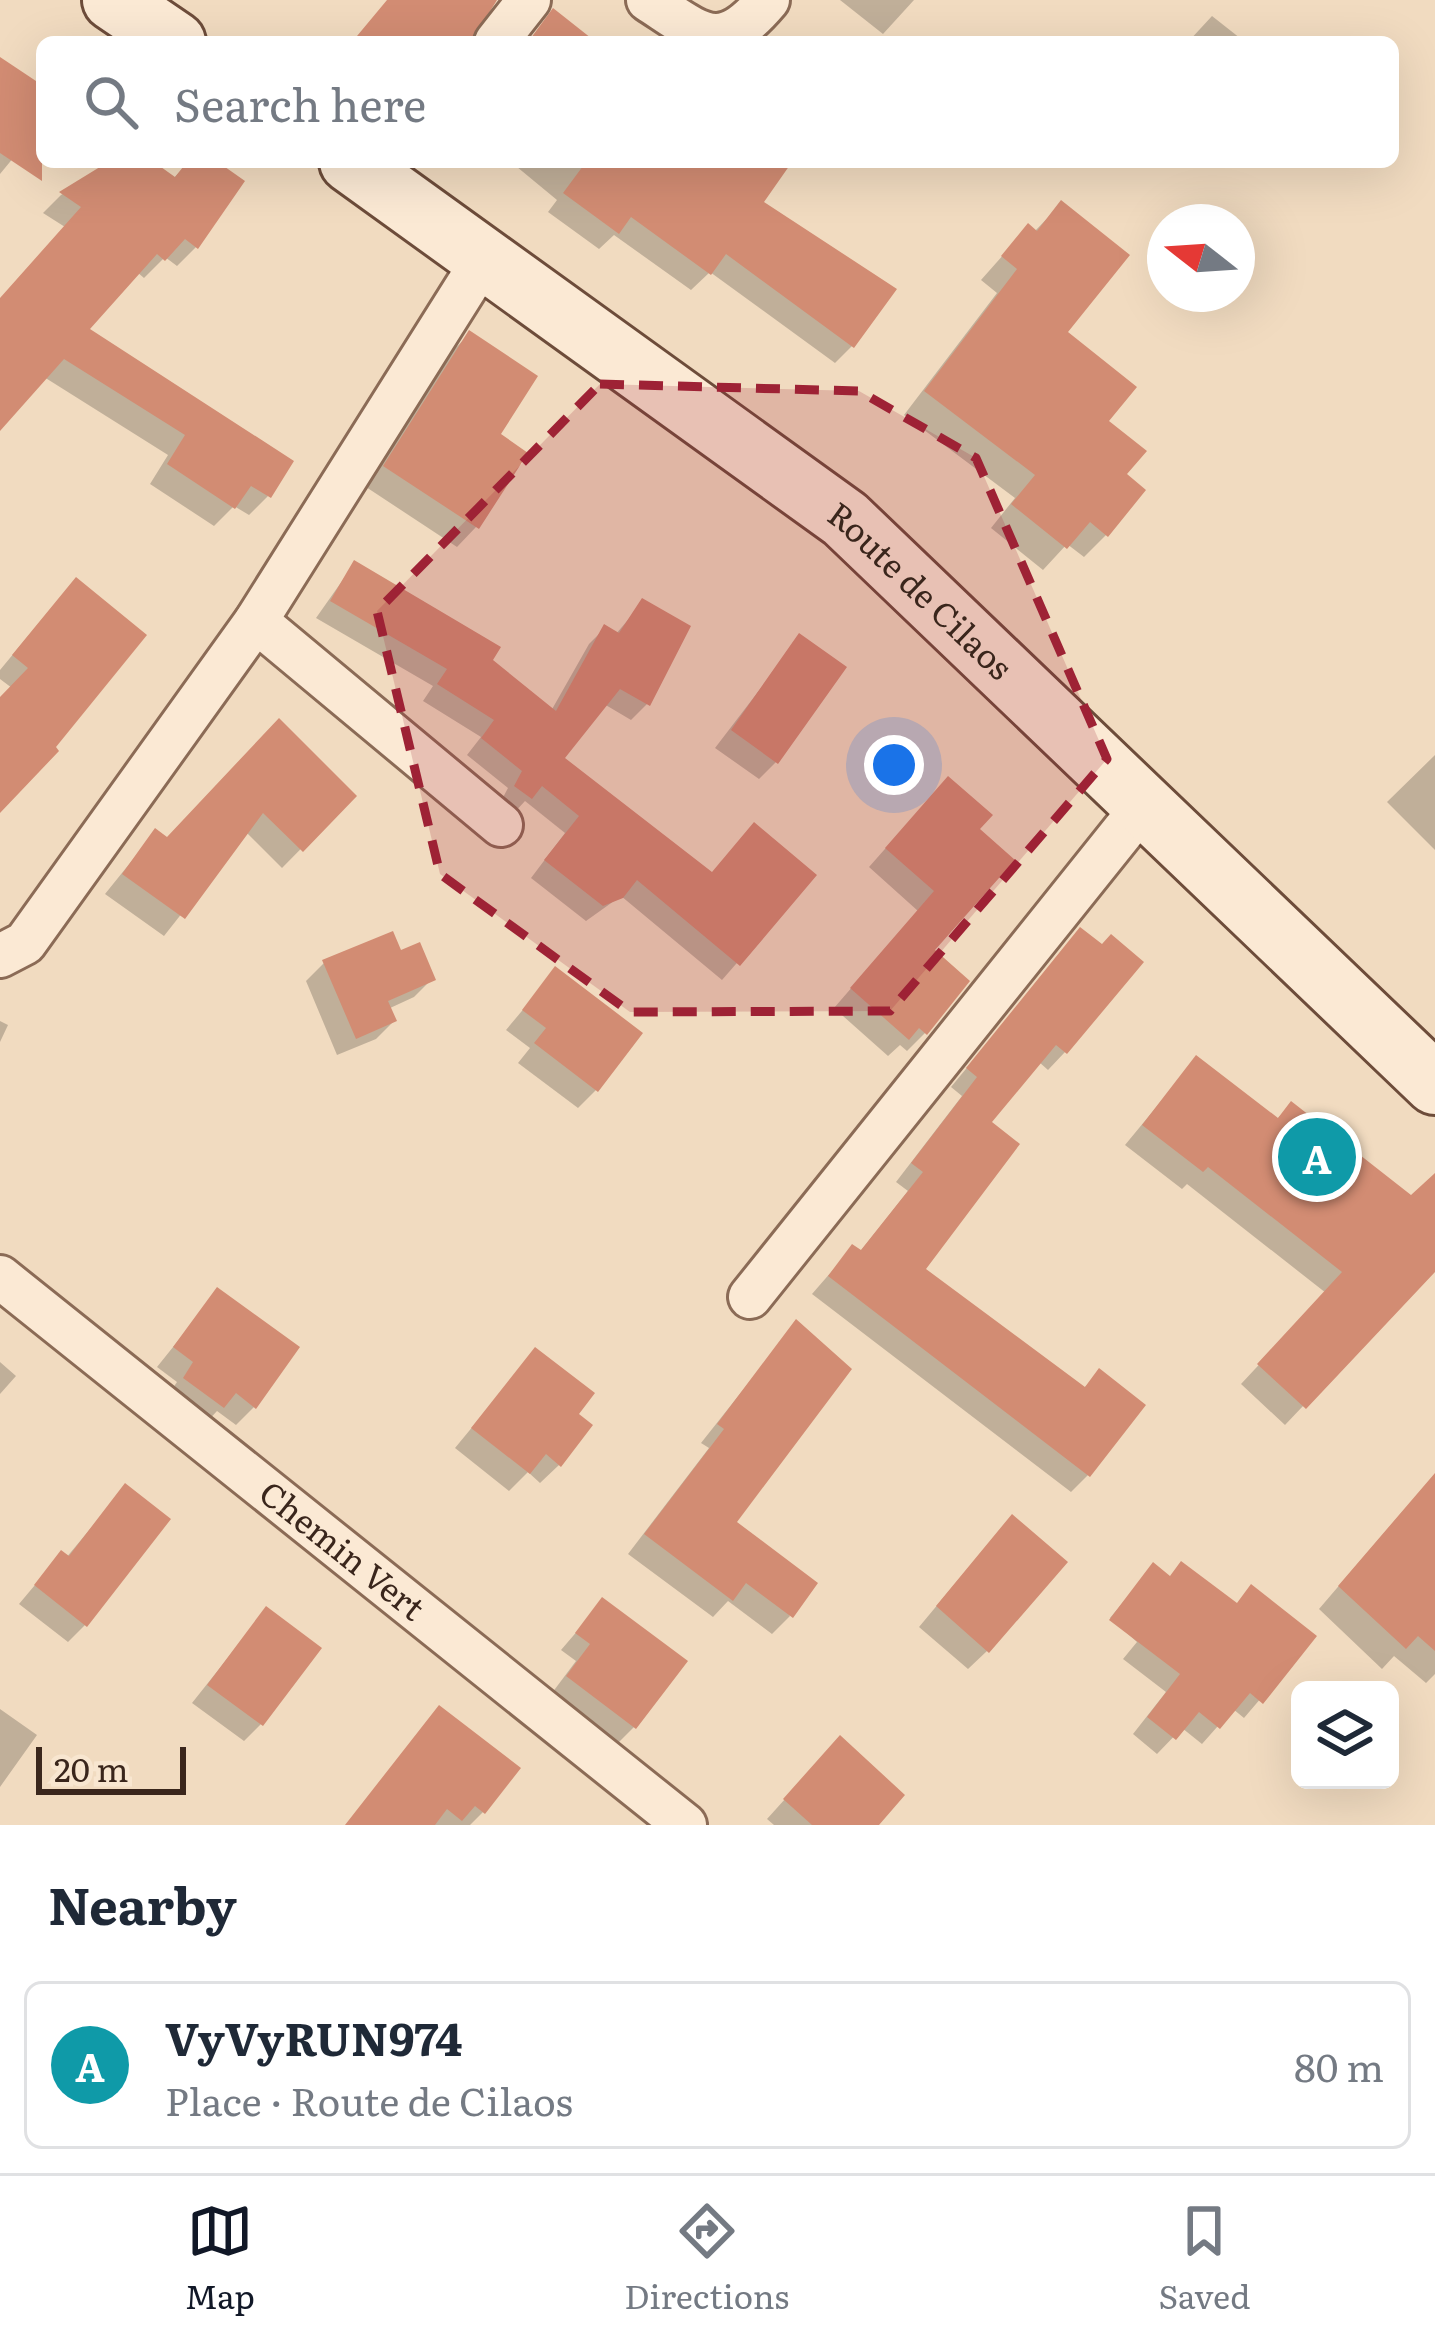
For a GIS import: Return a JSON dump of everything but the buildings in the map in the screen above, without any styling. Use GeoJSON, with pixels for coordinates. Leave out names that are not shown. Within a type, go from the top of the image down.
{"type":"FeatureCollection","features":[{"type":"Feature","properties":{"kind":"main road"},"geometry":{"type":"LineString","coordinates":[[113,0],[166,36]]}},
{"type":"Feature","properties":{"kind":"main road","name":"Route de Cilaos"},"geometry":{"type":"LineString","coordinates":[[378,169],[483,260],[845,519],[1435,1084]]}},
{"type":"Feature","properties":{"kind":"street"},"geometry":{"type":"LineString","coordinates":[[501,36],[530,0]]}},
{"type":"Feature","properties":{"kind":"street"},"geometry":{"type":"LineString","coordinates":[[648,0],[698,33],[711,36]]}},
{"type":"Feature","properties":{"kind":"street"},"geometry":{"type":"LineString","coordinates":[[718,36],[747,25],[768,0]]}},
{"type":"Feature","properties":{"kind":"street"},"geometry":{"type":"LineString","coordinates":[[0,956],[25,943],[256,621],[483,260]]}},
{"type":"Feature","properties":{"kind":"street"},"geometry":{"type":"LineString","coordinates":[[256,621],[501,825]]}},
{"type":"Feature","properties":{"kind":"street"},"geometry":{"type":"LineString","coordinates":[[750,1297],[1144,805]]}},
{"type":"Feature","properties":{"kind":"street","name":"Chemin Vert"},"geometry":{"type":"LineString","coordinates":[[0,1277],[660,1817]]}},
{"type":"Feature","properties":{"kind":"highlighted area"},"geometry":{"type":"Polygon","coordinates":[[[600,384],[859,391],[976,458],[1107,759],[890,1011],[630,1012],[440,874],[377,611],[600,384]]]}},
{"type":"Feature","properties":{"kind":"place","name":"VyVyRUN974"},"geometry":{"type":"Point","coordinates":[1317,1157]}}]}
